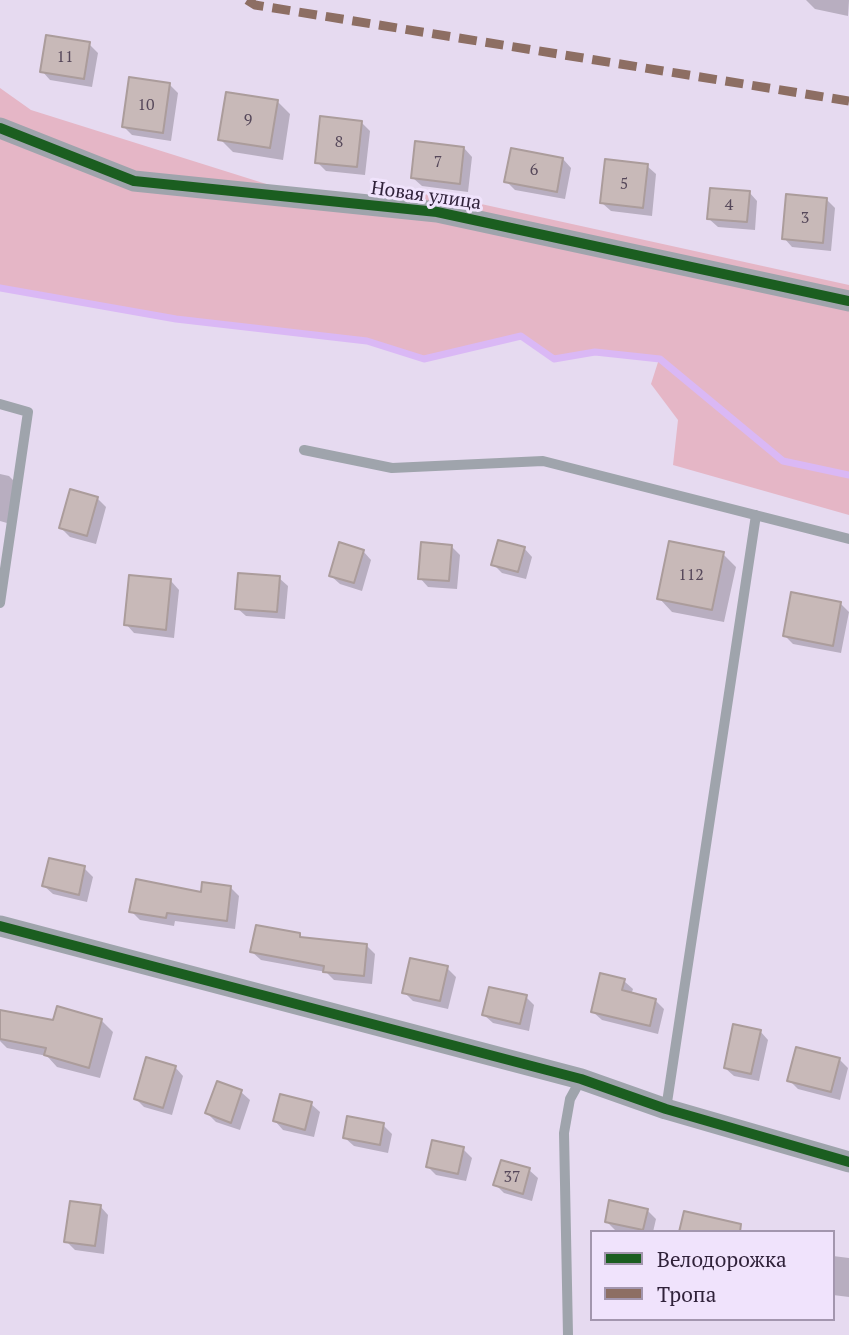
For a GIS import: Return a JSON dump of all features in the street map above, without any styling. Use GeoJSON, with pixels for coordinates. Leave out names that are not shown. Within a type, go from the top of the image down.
{"type":"FeatureCollection","features":[{"type":"Feature","properties":{"kind":"street","name":"Новая улица"},"geometry":{"type":"LineString","coordinates":[[0,128],[134,181],[437,212],[849,301]]}},
{"type":"Feature","properties":{"kind":"street"},"geometry":{"type":"LineString","coordinates":[[0,926],[581,1079],[666,1109],[849,1162]]}},
{"type":"Feature","properties":{"kind":"lane"},"geometry":{"type":"LineString","coordinates":[[0,404],[28,412],[0,603]]}},
{"type":"Feature","properties":{"kind":"lane"},"geometry":{"type":"LineString","coordinates":[[304,450],[392,468],[543,461],[849,539]]}},
{"type":"Feature","properties":{"kind":"lane"},"geometry":{"type":"LineString","coordinates":[[666,1109],[757,515]]}},
{"type":"Feature","properties":{"kind":"lane"},"geometry":{"type":"LineString","coordinates":[[568,1335],[564,1133],[570,1099],[581,1079]]}},
{"type":"Feature","properties":{"kind":"shaded area"},"geometry":{"type":"Polygon","coordinates":[[[0,88],[31,110],[279,188],[393,207],[397,189],[472,202],[849,285],[849,515],[673,465],[678,420],[651,384],[659,359],[596,352],[554,359],[521,336],[424,359],[367,341],[176,319],[0,288],[0,88]]]}},
{"type":"Feature","properties":{"kind":"building"},"geometry":{"type":"Polygon","coordinates":[[[46,35],[90,42],[84,79],[40,72],[46,35]]]}},
{"type":"Feature","properties":{"kind":"building"},"geometry":{"type":"Polygon","coordinates":[[[129,77],[170,83],[163,133],[122,127],[129,77]]]}},
{"type":"Feature","properties":{"kind":"building"},"geometry":{"type":"Polygon","coordinates":[[[226,92],[278,100],[270,148],[218,140],[226,92]]]}},
{"type":"Feature","properties":{"kind":"building"},"geometry":{"type":"Polygon","coordinates":[[[320,116],[362,121],[357,167],[315,163],[320,116]]]}},
{"type":"Feature","properties":{"kind":"building"},"geometry":{"type":"Polygon","coordinates":[[[415,141],[464,147],[460,184],[411,178],[415,141]]]}},
{"type":"Feature","properties":{"kind":"building"},"geometry":{"type":"Polygon","coordinates":[[[511,148],[563,158],[557,192],[504,182],[511,148]]]}},
{"type":"Feature","properties":{"kind":"building"},"geometry":{"type":"Polygon","coordinates":[[[605,159],[648,164],[643,208],[600,203],[605,159]]]}},
{"type":"Feature","properties":{"kind":"building"},"geometry":{"type":"Polygon","coordinates":[[[710,188],[750,191],[747,222],[707,219],[710,188]]]}},
{"type":"Feature","properties":{"kind":"building"},"geometry":{"type":"Polygon","coordinates":[[[786,194],[827,198],[823,243],[782,239],[786,194]]]}},
{"type":"Feature","properties":{"kind":"building"},"geometry":{"type":"Polygon","coordinates":[[[70,489],[98,497],[87,536],[59,528],[70,489]]]}},
{"type":"Feature","properties":{"kind":"building"},"geometry":{"type":"Polygon","coordinates":[[[498,540],[525,547],[518,572],[491,565],[498,540]]]}},
{"type":"Feature","properties":{"kind":"building"},"geometry":{"type":"Polygon","coordinates":[[[669,541],[724,552],[712,610],[657,599],[669,541]]]}},
{"type":"Feature","properties":{"kind":"building"},"geometry":{"type":"Polygon","coordinates":[[[339,542],[364,550],[354,583],[329,576],[339,542]]]}},
{"type":"Feature","properties":{"kind":"building"},"geometry":{"type":"Polygon","coordinates":[[[421,542],[452,545],[449,581],[418,579],[421,542]]]}},
{"type":"Feature","properties":{"kind":"building"},"geometry":{"type":"Polygon","coordinates":[[[238,573],[280,576],[277,612],[235,609],[238,573]]]}},
{"type":"Feature","properties":{"kind":"building"},"geometry":{"type":"Polygon","coordinates":[[[129,575],[171,579],[166,630],[124,625],[129,575]]]}},
{"type":"Feature","properties":{"kind":"building"},"geometry":{"type":"Polygon","coordinates":[[[791,592],[841,602],[833,646],[783,636],[791,592]]]}},
{"type":"Feature","properties":{"kind":"building"},"geometry":{"type":"Polygon","coordinates":[[[49,858],[85,866],[79,895],[42,886],[49,858]]]}},
{"type":"Feature","properties":{"kind":"building"},"geometry":{"type":"Polygon","coordinates":[[[136,879],[201,892],[202,882],[231,886],[227,921],[167,913],[166,918],[129,912],[136,879]]]}},
{"type":"Feature","properties":{"kind":"building"},"geometry":{"type":"Polygon","coordinates":[[[256,925],[300,933],[300,937],[367,944],[364,976],[323,972],[324,966],[250,952],[256,925]]]}},
{"type":"Feature","properties":{"kind":"building"},"geometry":{"type":"Polygon","coordinates":[[[410,958],[448,966],[440,1001],[402,993],[410,958]]]}},
{"type":"Feature","properties":{"kind":"building"},"geometry":{"type":"Polygon","coordinates":[[[600,973],[625,979],[622,990],[656,999],[650,1026],[591,1012],[600,973]]]}},
{"type":"Feature","properties":{"kind":"building"},"geometry":{"type":"Polygon","coordinates":[[[489,987],[527,995],[520,1024],[482,1015],[489,987]]]}},
{"type":"Feature","properties":{"kind":"building"},"geometry":{"type":"Polygon","coordinates":[[[57,1006],[102,1019],[89,1068],[44,1055],[46,1048],[0,1039],[0,1010],[53,1020],[57,1006]]]}},
{"type":"Feature","properties":{"kind":"building"},"geometry":{"type":"Polygon","coordinates":[[[733,1024],[761,1030],[751,1074],[724,1068],[733,1024]]]}},
{"type":"Feature","properties":{"kind":"building"},"geometry":{"type":"Polygon","coordinates":[[[796,1047],[840,1058],[831,1092],[787,1081],[796,1047]]]}},
{"type":"Feature","properties":{"kind":"building"},"geometry":{"type":"Polygon","coordinates":[[[146,1057],[176,1066],[163,1108],[134,1099],[146,1057]]]}},
{"type":"Feature","properties":{"kind":"building"},"geometry":{"type":"Polygon","coordinates":[[[217,1081],[242,1090],[231,1123],[205,1113],[217,1081]]]}},
{"type":"Feature","properties":{"kind":"building"},"geometry":{"type":"Polygon","coordinates":[[[280,1094],[312,1102],[305,1130],[273,1121],[280,1094]]]}},
{"type":"Feature","properties":{"kind":"building"},"geometry":{"type":"Polygon","coordinates":[[[347,1116],[384,1123],[380,1145],[343,1138],[347,1116]]]}},
{"type":"Feature","properties":{"kind":"building"},"geometry":{"type":"Polygon","coordinates":[[[432,1140],[464,1147],[458,1174],[426,1167],[432,1140]]]}},
{"type":"Feature","properties":{"kind":"building"},"geometry":{"type":"Polygon","coordinates":[[[501,1160],[530,1168],[523,1194],[493,1185],[501,1160]]]}},
{"type":"Feature","properties":{"kind":"building"},"geometry":{"type":"Polygon","coordinates":[[[609,1200],[648,1209],[643,1230],[605,1222],[609,1200]]]}},
{"type":"Feature","properties":{"kind":"building"},"geometry":{"type":"Polygon","coordinates":[[[70,1201],[101,1205],[95,1246],[64,1242],[70,1201]]]}},
{"type":"Feature","properties":{"kind":"building"},"geometry":{"type":"Polygon","coordinates":[[[684,1211],[741,1224],[740,1230],[679,1230],[684,1211]]]}},
{"type":"Feature","properties":{"kind":"waterway"},"geometry":{"type":"LineString","coordinates":[[0,288],[176,319],[367,341],[424,359],[521,336],[554,359],[595,352],[660,359],[783,461],[849,475]]}},
{"type":"Feature","properties":{"kind":"marked path"},"geometry":{"type":"LineString","coordinates":[[247,0],[255,5],[849,101]]}},
{"type":"Feature","properties":{"kind":"cycle path"},"geometry":{"type":"LineString","coordinates":[[0,128],[134,181],[437,212],[849,301]]}},
{"type":"Feature","properties":{"kind":"cycle path"},"geometry":{"type":"LineString","coordinates":[[0,926],[581,1079],[666,1109],[849,1162]]}}]}
